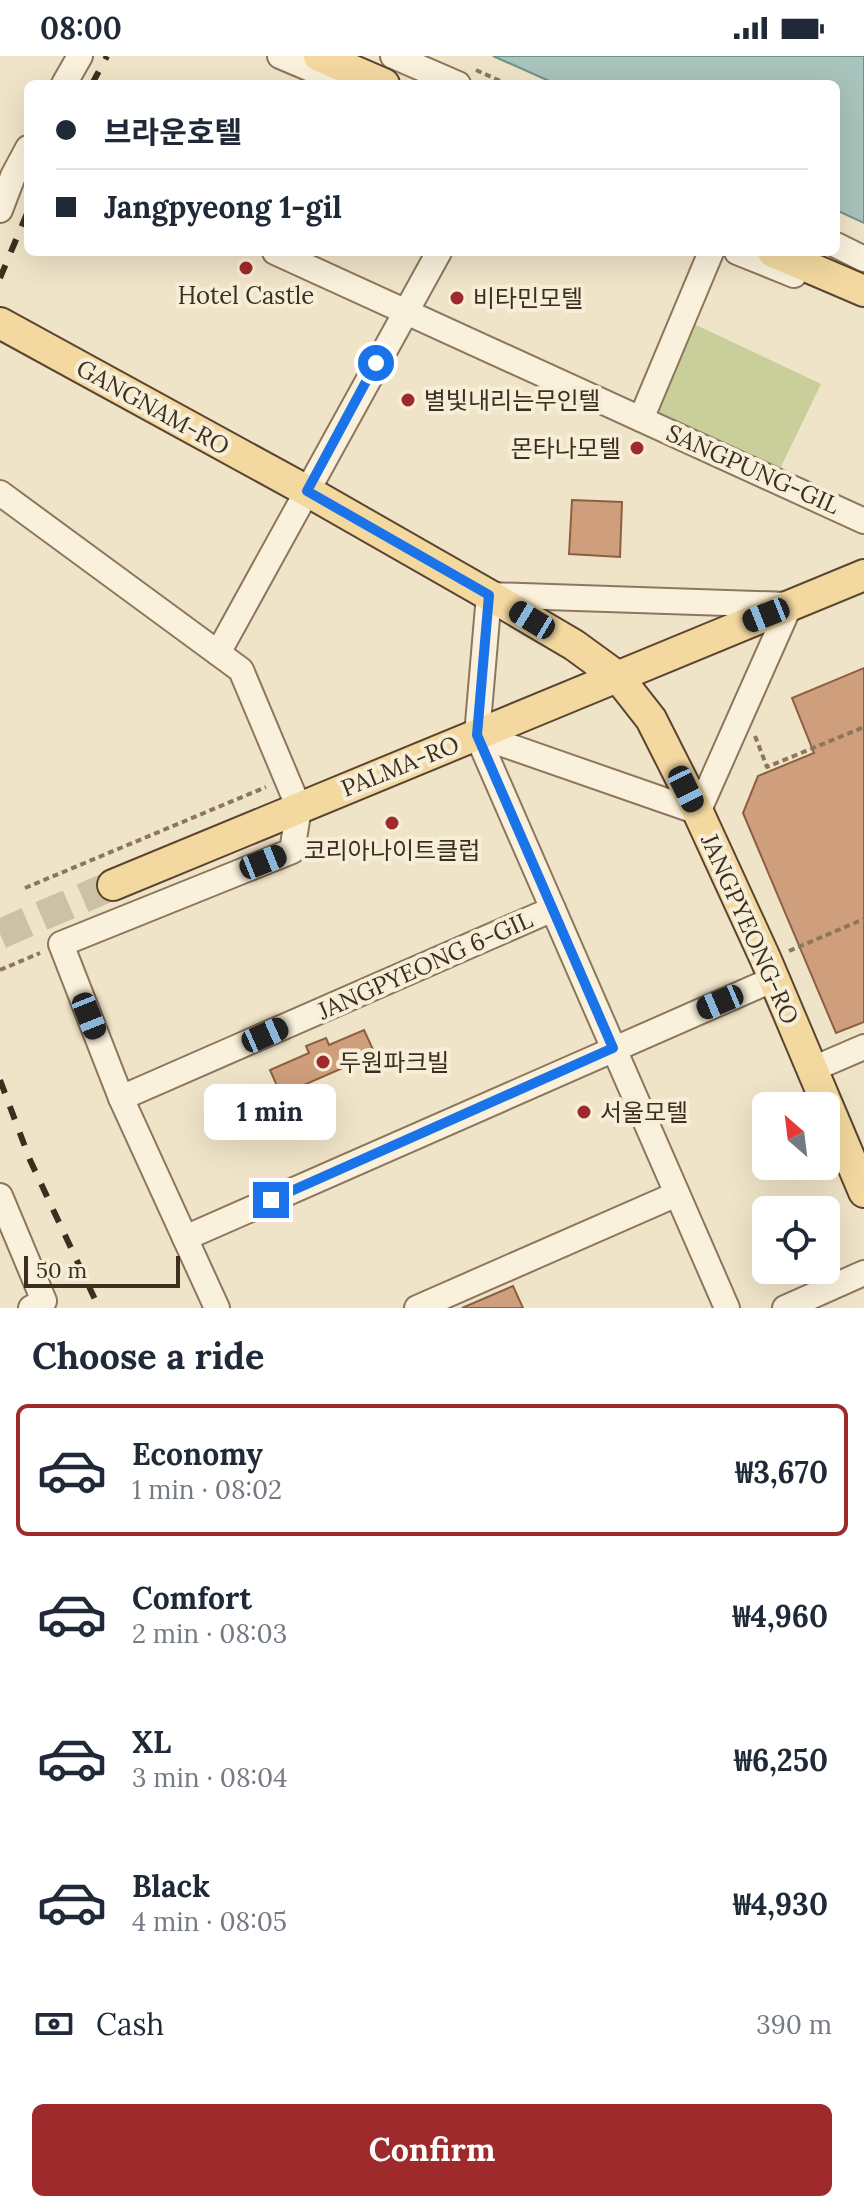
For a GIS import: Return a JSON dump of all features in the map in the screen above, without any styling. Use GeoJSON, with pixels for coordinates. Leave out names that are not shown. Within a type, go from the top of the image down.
{"type":"FeatureCollection","features":[{"type":"Feature","properties":{"kind":"main road"},"geometry":{"type":"LineString","coordinates":[[319,56],[375,80]]}},
{"type":"Feature","properties":{"kind":"main road"},"geometry":{"type":"LineString","coordinates":[[345,56],[401,80]]}},
{"type":"Feature","properties":{"kind":"main road"},"geometry":{"type":"LineString","coordinates":[[782,256],[864,291]]}},
{"type":"Feature","properties":{"kind":"main road"},"geometry":{"type":"LineString","coordinates":[[809,256],[864,280]]}},
{"type":"Feature","properties":{"kind":"main road","name":"GANGNAM-RO"},"geometry":{"type":"LineString","coordinates":[[0,323],[307,491],[489,595],[574,645],[618,677]]}},
{"type":"Feature","properties":{"kind":"main road","name":"PALMA-RO"},"geometry":{"type":"LineString","coordinates":[[113,885],[864,575]]}},
{"type":"Feature","properties":{"kind":"main road","name":"JANGPYEONG-RO"},"geometry":{"type":"LineString","coordinates":[[618,677],[651,719],[698,812],[770,970],[864,1192]]}},
{"type":"Feature","properties":{"kind":"street"},"geometry":{"type":"LineString","coordinates":[[66,80],[80,56]]}},
{"type":"Feature","properties":{"kind":"street"},"geometry":{"type":"LineString","coordinates":[[280,56],[337,80]]}},
{"type":"Feature","properties":{"kind":"street"},"geometry":{"type":"LineString","coordinates":[[393,56],[449,80]]}},
{"type":"Feature","properties":{"kind":"street"},"geometry":{"type":"LineString","coordinates":[[0,210],[24,155]]}},
{"type":"Feature","properties":{"kind":"street"},"geometry":{"type":"LineString","coordinates":[[840,247],[864,259]]}},
{"type":"Feature","properties":{"kind":"street","name":"SANGPUNG-GIL"},"geometry":{"type":"LineString","coordinates":[[284,256],[864,521]]}},
{"type":"Feature","properties":{"kind":"street"},"geometry":{"type":"LineString","coordinates":[[218,653],[437,256]]}},
{"type":"Feature","properties":{"kind":"street","name":"SANGPUNG-GIL"},"geometry":{"type":"LineString","coordinates":[[641,419],[709,256]]}},
{"type":"Feature","properties":{"kind":"street"},"geometry":{"type":"LineString","coordinates":[[747,256],[864,304]]}},
{"type":"Feature","properties":{"kind":"street"},"geometry":{"type":"LineString","coordinates":[[0,493],[241,670],[299,808],[292,851],[61,944],[121,1098],[217,1308]]}},
{"type":"Feature","properties":{"kind":"street"},"geometry":{"type":"LineString","coordinates":[[477,735],[698,812],[790,605],[489,595],[477,735],[727,1308]]}},
{"type":"Feature","properties":{"kind":"street","name":"JANGPYEONG 6-GIL"},"geometry":{"type":"LineString","coordinates":[[121,1098],[553,909]]}},
{"type":"Feature","properties":{"kind":"street"},"geometry":{"type":"LineString","coordinates":[[185,1238],[613,1048],[770,970]]}},
{"type":"Feature","properties":{"kind":"street"},"geometry":{"type":"LineString","coordinates":[[813,1069],[864,1047]]}},
{"type":"Feature","properties":{"kind":"street"},"geometry":{"type":"LineString","coordinates":[[417,1308],[677,1194]]}},
{"type":"Feature","properties":{"kind":"street"},"geometry":{"type":"LineString","coordinates":[[0,1196],[44,1301],[31,1308]]}},
{"type":"Feature","properties":{"kind":"street"},"geometry":{"type":"LineString","coordinates":[[785,1308],[864,1273]]}},
{"type":"Feature","properties":{"kind":"path"},"geometry":{"type":"LineString","coordinates":[[753,729],[767,767],[864,727]]}},
{"type":"Feature","properties":{"kind":"path"},"geometry":{"type":"LineString","coordinates":[[25,888],[287,778]]}},
{"type":"Feature","properties":{"kind":"path"},"geometry":{"type":"LineString","coordinates":[[770,970],[864,919]]}},
{"type":"Feature","properties":{"kind":"path"},"geometry":{"type":"LineString","coordinates":[[0,970],[61,944]]}},
{"type":"Feature","properties":{"kind":"green space"},"geometry":{"type":"Polygon","coordinates":[[[692,323],[821,384],[777,475],[649,414],[692,323]]]}},
{"type":"Feature","properties":{"kind":"water"},"geometry":{"type":"Polygon","coordinates":[[[493,56],[864,56],[864,223],[840,212],[840,80],[547,80],[493,56]]]}},
{"type":"Feature","properties":{"kind":"building"},"geometry":{"type":"Polygon","coordinates":[[[572,500],[622,502],[620,557],[569,554],[572,500]]]}},
{"type":"Feature","properties":{"kind":"building"},"geometry":{"type":"Polygon","coordinates":[[[864,668],[864,1022],[836,1033],[743,813],[758,776],[814,753],[792,698],[864,668]]]}},
{"type":"Feature","properties":{"kind":"building","name":"두원파크빌"},"geometry":{"type":"Polygon","coordinates":[[[364,1030],[375,1054],[281,1095],[270,1070],[309,1053],[306,1046],[326,1038],[329,1045],[364,1030]]]}},
{"type":"Feature","properties":{"kind":"building"},"geometry":{"type":"Polygon","coordinates":[[[513,1286],[523,1308],[462,1308],[513,1286]]]}},
{"type":"Feature","properties":{"kind":"tunnel"},"geometry":{"type":"LineString","coordinates":[[0,934],[113,885]]}},
{"type":"Feature","properties":{"kind":"railway"},"geometry":{"type":"LineString","coordinates":[[94,80],[107,56]]}},
{"type":"Feature","properties":{"kind":"railway"},"geometry":{"type":"LineString","coordinates":[[0,278],[24,221]]}},
{"type":"Feature","properties":{"kind":"railway"},"geometry":{"type":"LineString","coordinates":[[0,1080],[30,1160],[99,1308]]}},
{"type":"Feature","properties":{"kind":"place","name":"Hotel Castle"},"geometry":{"type":"Point","coordinates":[246,268]}},
{"type":"Feature","properties":{"kind":"place","name":"비타민모텔"},"geometry":{"type":"Point","coordinates":[457,298]}},
{"type":"Feature","properties":{"kind":"place","name":"별빛내리는무인텔"},"geometry":{"type":"Point","coordinates":[408,400]}},
{"type":"Feature","properties":{"kind":"place","name":"몬타나모텔"},"geometry":{"type":"Point","coordinates":[637,448]}},
{"type":"Feature","properties":{"kind":"place","name":"코리아나이트클럽"},"geometry":{"type":"Point","coordinates":[392,823]}},
{"type":"Feature","properties":{"kind":"place","name":"두원파크빌"},"geometry":{"type":"Point","coordinates":[323,1062]}},
{"type":"Feature","properties":{"kind":"place","name":"서울모텔"},"geometry":{"type":"Point","coordinates":[584,1112]}},
{"type":"Feature","properties":{"kind":"route"},"geometry":{"type":"LineString","coordinates":[[271,1200],[613,1048],[477,735],[489,595],[307,491],[376,363]]}}]}
